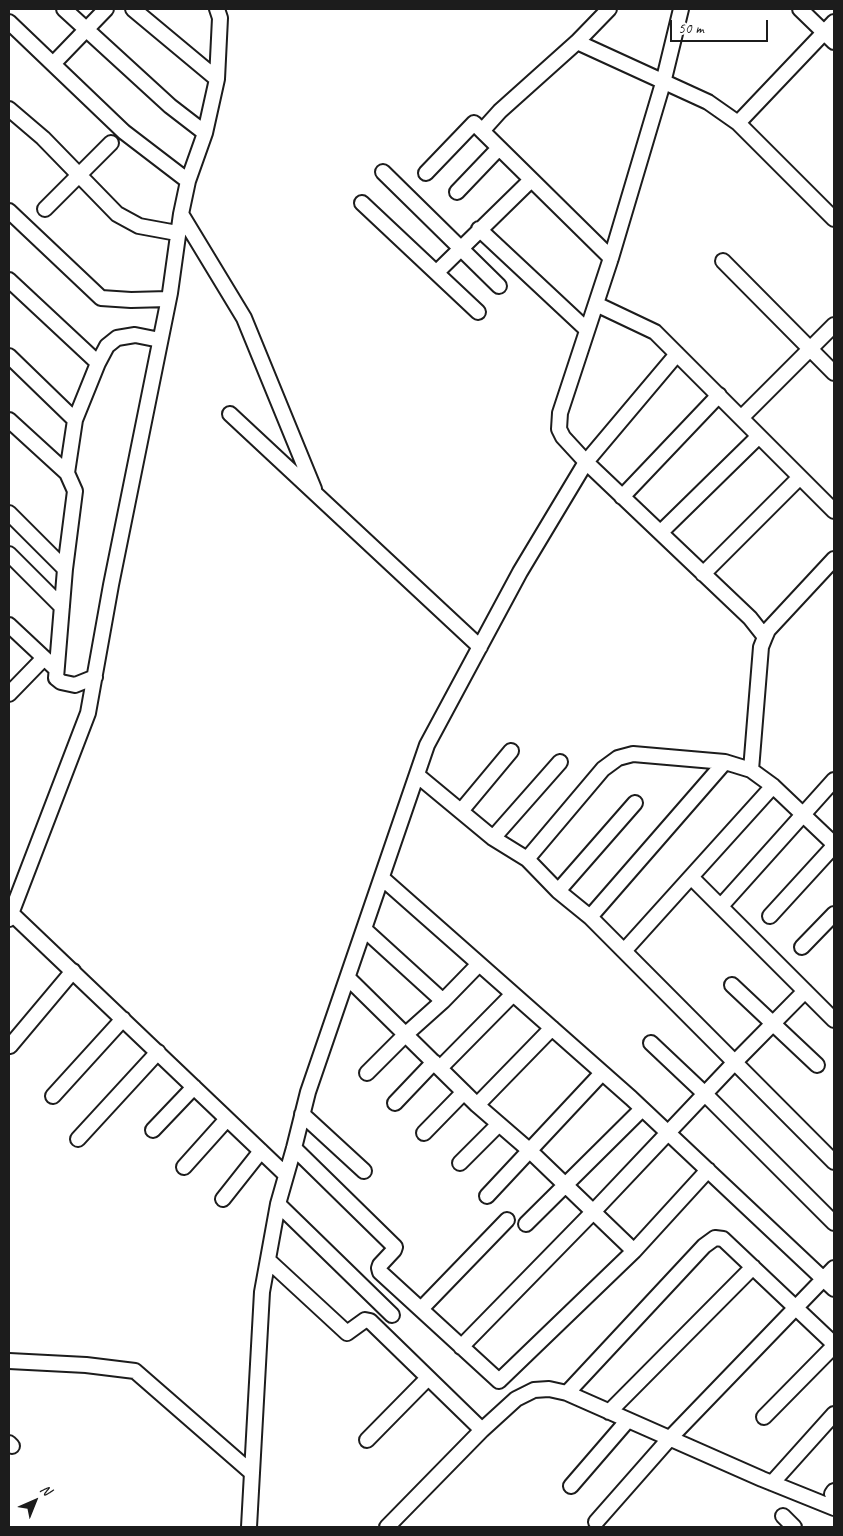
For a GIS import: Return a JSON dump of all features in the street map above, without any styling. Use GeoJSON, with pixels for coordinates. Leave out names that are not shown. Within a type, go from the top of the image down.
{"type":"FeatureCollection","features":[{"type":"Feature","properties":{"kind":"street"},"geometry":{"type":"LineString","coordinates":[[64,9],[170,106],[205,133]]}},
{"type":"Feature","properties":{"kind":"street"},"geometry":{"type":"LineString","coordinates":[[53,64],[106,9]]}},
{"type":"Feature","properties":{"kind":"street"},"geometry":{"type":"LineString","coordinates":[[133,9],[217,79]]}},
{"type":"Feature","properties":{"kind":"street"},"geometry":{"type":"LineString","coordinates":[[482,131],[500,111],[577,42],[609,9]]}},
{"type":"Feature","properties":{"kind":"street"},"geometry":{"type":"LineString","coordinates":[[681,9],[663,83],[611,258],[586,329],[558,420],[559,429],[563,437],[586,462],[750,618],[764,636]]}},
{"type":"Feature","properties":{"kind":"street"},"geometry":{"type":"LineString","coordinates":[[800,9],[834,42]]}},
{"type":"Feature","properties":{"kind":"street"},"geometry":{"type":"LineString","coordinates":[[221,12],[217,79],[205,133],[188,181],[177,233],[168,299],[113,575],[88,713],[10,916],[72,971],[285,1174]]}},
{"type":"Feature","properties":{"kind":"street"},"geometry":{"type":"LineString","coordinates":[[9,22],[124,132],[188,181]]}},
{"type":"Feature","properties":{"kind":"street"},"geometry":{"type":"LineString","coordinates":[[738,123],[834,22]]}},
{"type":"Feature","properties":{"kind":"street"},"geometry":{"type":"LineString","coordinates":[[577,42],[708,102],[738,123],[833,215]]}},
{"type":"Feature","properties":{"kind":"street"},"geometry":{"type":"LineString","coordinates":[[9,109],[43,138],[117,214],[139,226],[177,233]]}},
{"type":"Feature","properties":{"kind":"street"},"geometry":{"type":"LineString","coordinates":[[426,172],[474,123],[611,258]]}},
{"type":"Feature","properties":{"kind":"street"},"geometry":{"type":"LineString","coordinates":[[45,209],[111,143]]}},
{"type":"Feature","properties":{"kind":"street"},"geometry":{"type":"LineString","coordinates":[[456,192],[499,148]]}},
{"type":"Feature","properties":{"kind":"street"},"geometry":{"type":"LineString","coordinates":[[383,172],[499,286]]}},
{"type":"Feature","properties":{"kind":"street"},"geometry":{"type":"LineString","coordinates":[[437,272],[531,180]]}},
{"type":"Feature","properties":{"kind":"street"},"geometry":{"type":"LineString","coordinates":[[362,203],[478,312]]}},
{"type":"Feature","properties":{"kind":"street"},"geometry":{"type":"LineString","coordinates":[[9,211],[101,298],[131,300],[168,299]]}},
{"type":"Feature","properties":{"kind":"street"},"geometry":{"type":"LineString","coordinates":[[181,214],[244,318],[316,494]]}},
{"type":"Feature","properties":{"kind":"street"},"geometry":{"type":"LineString","coordinates":[[479,229],[586,329]]}},
{"type":"Feature","properties":{"kind":"street"},"geometry":{"type":"LineString","coordinates":[[723,261],[834,373]]}},
{"type":"Feature","properties":{"kind":"street"},"geometry":{"type":"LineString","coordinates":[[9,280],[98,363]]}},
{"type":"Feature","properties":{"kind":"street"},"geometry":{"type":"LineString","coordinates":[[596,304],[655,332],[834,510]]}},
{"type":"Feature","properties":{"kind":"street"},"geometry":{"type":"LineString","coordinates":[[741,418],[834,326]]}},
{"type":"Feature","properties":{"kind":"street"},"geometry":{"type":"LineString","coordinates":[[67,474],[75,420],[98,363],[107,346],[116,338],[135,335],[160,340]]}},
{"type":"Feature","properties":{"kind":"street"},"geometry":{"type":"LineString","coordinates":[[249,1527],[262,1292],[278,1204],[308,1092],[427,745],[520,572],[586,462],[677,354]]}},
{"type":"Feature","properties":{"kind":"street"},"geometry":{"type":"LineString","coordinates":[[9,356],[75,420]]}},
{"type":"Feature","properties":{"kind":"street"},"geometry":{"type":"LineString","coordinates":[[622,496],[719,395]]}},
{"type":"Feature","properties":{"kind":"street"},"geometry":{"type":"LineString","coordinates":[[230,414],[480,647]]}},
{"type":"Feature","properties":{"kind":"street"},"geometry":{"type":"LineString","coordinates":[[9,420],[67,474],[76,491],[66,569],[56,678],[61,682],[76,685],[95,676]]}},
{"type":"Feature","properties":{"kind":"street"},"geometry":{"type":"LineString","coordinates":[[661,532],[759,436]]}},
{"type":"Feature","properties":{"kind":"street"},"geometry":{"type":"LineString","coordinates":[[703,574],[800,477]]}},
{"type":"Feature","properties":{"kind":"street"},"geometry":{"type":"LineString","coordinates":[[9,513],[66,569]]}},
{"type":"Feature","properties":{"kind":"street"},"geometry":{"type":"LineString","coordinates":[[9,554],[62,607]]}},
{"type":"Feature","properties":{"kind":"street"},"geometry":{"type":"LineString","coordinates":[[751,770],[764,636],[834,559]]}},
{"type":"Feature","properties":{"kind":"street"},"geometry":{"type":"LineString","coordinates":[[10,628],[56,669]]}},
{"type":"Feature","properties":{"kind":"street"},"geometry":{"type":"LineString","coordinates":[[9,694],[44,658]]}},
{"type":"Feature","properties":{"kind":"street"},"geometry":{"type":"LineString","coordinates":[[461,812],[511,751]]}},
{"type":"Feature","properties":{"kind":"street"},"geometry":{"type":"LineString","coordinates":[[527,859],[603,769],[618,758],[633,754],[725,762],[751,770],[773,786],[834,845],[770,916]]}},
{"type":"Feature","properties":{"kind":"street"},"geometry":{"type":"LineString","coordinates":[[493,838],[560,762]]}},
{"type":"Feature","properties":{"kind":"street"},"geometry":{"type":"LineString","coordinates":[[590,917],[725,762]]}},
{"type":"Feature","properties":{"kind":"street"},"geometry":{"type":"LineString","coordinates":[[417,775],[493,838],[527,859],[558,891],[590,917],[834,1162]]}},
{"type":"Feature","properties":{"kind":"street"},"geometry":{"type":"LineString","coordinates":[[721,906],[834,780]]}},
{"type":"Feature","properties":{"kind":"street"},"geometry":{"type":"LineString","coordinates":[[624,951],[773,786]]}},
{"type":"Feature","properties":{"kind":"street"},"geometry":{"type":"LineString","coordinates":[[558,891],[635,804]]}},
{"type":"Feature","properties":{"kind":"street"},"geometry":{"type":"LineString","coordinates":[[691,876],[834,1020]]}},
{"type":"Feature","properties":{"kind":"street"},"geometry":{"type":"LineString","coordinates":[[382,878],[642,1108],[834,1289]]}},
{"type":"Feature","properties":{"kind":"street"},"geometry":{"type":"LineString","coordinates":[[802,947],[834,914]]}},
{"type":"Feature","properties":{"kind":"street"},"geometry":{"type":"LineString","coordinates":[[365,930],[443,1001]]}},
{"type":"Feature","properties":{"kind":"street"},"geometry":{"type":"LineString","coordinates":[[368,1073],[479,964]]}},
{"type":"Feature","properties":{"kind":"street"},"geometry":{"type":"LineString","coordinates":[[10,1046],[72,971]]}},
{"type":"Feature","properties":{"kind":"street"},"geometry":{"type":"LineString","coordinates":[[348,978],[477,1105],[529,1150],[564,1186],[634,1250]]}},
{"type":"Feature","properties":{"kind":"street"},"geometry":{"type":"LineString","coordinates":[[732,985],[817,1065]]}},
{"type":"Feature","properties":{"kind":"street"},"geometry":{"type":"LineString","coordinates":[[461,1347],[669,1133],[734,1062],[805,991]]}},
{"type":"Feature","properties":{"kind":"street"},"geometry":{"type":"LineString","coordinates":[[395,1103],[514,994]]}},
{"type":"Feature","properties":{"kind":"street"},"geometry":{"type":"LineString","coordinates":[[53,1096],[123,1019]]}},
{"type":"Feature","properties":{"kind":"street"},"geometry":{"type":"LineString","coordinates":[[477,1105],[552,1028]]}},
{"type":"Feature","properties":{"kind":"street"},"geometry":{"type":"LineString","coordinates":[[651,1043],[705,1094],[834,1223]]}},
{"type":"Feature","properties":{"kind":"street"},"geometry":{"type":"LineString","coordinates":[[78,1139],[158,1052]]}},
{"type":"Feature","properties":{"kind":"street"},"geometry":{"type":"LineString","coordinates":[[487,1196],[602,1073]]}},
{"type":"Feature","properties":{"kind":"street"},"geometry":{"type":"LineString","coordinates":[[153,1130],[194,1086]]}},
{"type":"Feature","properties":{"kind":"street"},"geometry":{"type":"LineString","coordinates":[[424,1133],[464,1092]]}},
{"type":"Feature","properties":{"kind":"street"},"geometry":{"type":"LineString","coordinates":[[526,1224],[642,1108]]}},
{"type":"Feature","properties":{"kind":"street"},"geometry":{"type":"LineString","coordinates":[[302,1114],[364,1171]]}},
{"type":"Feature","properties":{"kind":"street"},"geometry":{"type":"LineString","coordinates":[[184,1167],[227,1118]]}},
{"type":"Feature","properties":{"kind":"street"},"geometry":{"type":"LineString","coordinates":[[460,1163],[499,1124]]}},
{"type":"Feature","properties":{"kind":"street"},"geometry":{"type":"LineString","coordinates":[[294,1148],[395,1247],[380,1266],[380,1272],[499,1381],[516,1399]]}},
{"type":"Feature","properties":{"kind":"street"},"geometry":{"type":"LineString","coordinates":[[223,1199],[261,1151]]}},
{"type":"Feature","properties":{"kind":"street"},"geometry":{"type":"LineString","coordinates":[[499,1381],[634,1250],[708,1170]]}},
{"type":"Feature","properties":{"kind":"street"},"geometry":{"type":"LineString","coordinates":[[278,1204],[392,1315]]}},
{"type":"Feature","properties":{"kind":"street"},"geometry":{"type":"LineString","coordinates":[[421,1309],[507,1220]]}},
{"type":"Feature","properties":{"kind":"street"},"geometry":{"type":"LineString","coordinates":[[567,1393],[704,1246],[715,1238],[723,1239],[834,1345],[764,1417]]}},
{"type":"Feature","properties":{"kind":"street"},"geometry":{"type":"LineString","coordinates":[[269,1261],[347,1333],[365,1320],[370,1321],[482,1430]]}},
{"type":"Feature","properties":{"kind":"street"},"geometry":{"type":"LineString","coordinates":[[609,1412],[753,1267]]}},
{"type":"Feature","properties":{"kind":"street"},"geometry":{"type":"LineString","coordinates":[[596,1522],[670,1438],[834,1268]]}},
{"type":"Feature","properties":{"kind":"street"},"geometry":{"type":"LineString","coordinates":[[9,1361],[86,1365],[135,1371],[252,1473]]}},
{"type":"Feature","properties":{"kind":"street"},"geometry":{"type":"LineString","coordinates":[[367,1440],[428,1378]]}},
{"type":"Feature","properties":{"kind":"street"},"geometry":{"type":"LineString","coordinates":[[387,1527],[482,1430],[516,1399],[534,1390],[549,1389],[567,1393],[772,1483],[834,1508]]}},
{"type":"Feature","properties":{"kind":"street"},"geometry":{"type":"LineString","coordinates":[[772,1483],[834,1414]]}},
{"type":"Feature","properties":{"kind":"street"},"geometry":{"type":"LineString","coordinates":[[571,1486],[628,1420]]}},
{"type":"Feature","properties":{"kind":"street"},"geometry":{"type":"LineString","coordinates":[[783,1516],[794,1527]]}}]}
